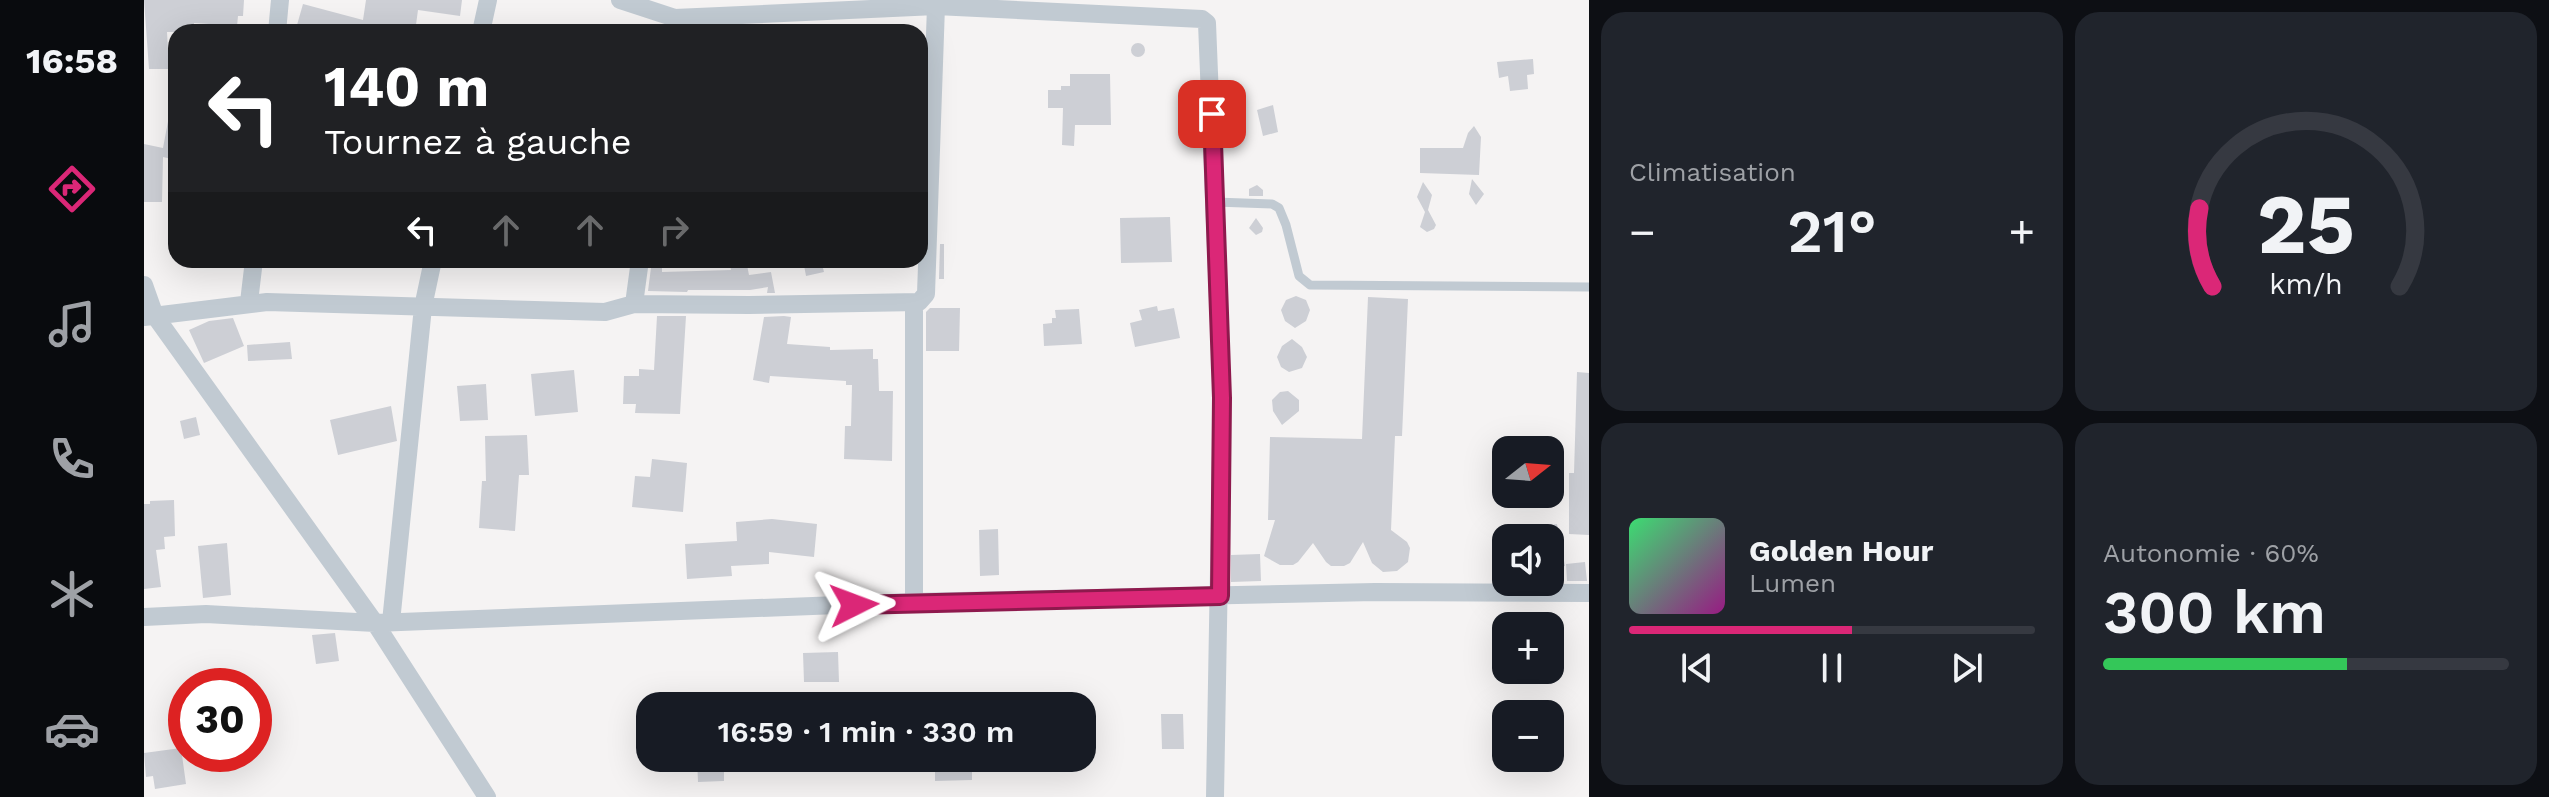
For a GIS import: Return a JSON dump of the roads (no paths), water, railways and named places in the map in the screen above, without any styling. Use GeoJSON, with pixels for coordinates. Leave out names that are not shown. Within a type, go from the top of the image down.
{"type":"FeatureCollection","features":[{"type":"Feature","properties":{"kind":"street"},"geometry":{"type":"LineString","coordinates":[[278,24],[280,0]]}},
{"type":"Feature","properties":{"kind":"street"},"geometry":{"type":"LineString","coordinates":[[483,24],[488,0]]}},
{"type":"Feature","properties":{"kind":"street"},"geometry":{"type":"LineString","coordinates":[[620,0],[672,24]]}},
{"type":"Feature","properties":{"kind":"street"},"geometry":{"type":"LineString","coordinates":[[928,236],[936,6]]}},
{"type":"Feature","properties":{"kind":"street"},"geometry":{"type":"LineString","coordinates":[[688,24],[936,6],[1202,19],[1209,26],[1222,398],[1215,797]]}},
{"type":"Feature","properties":{"kind":"street"},"geometry":{"type":"LineString","coordinates":[[249,302],[253,268]]}},
{"type":"Feature","properties":{"kind":"street"},"geometry":{"type":"LineString","coordinates":[[383,623],[423,307],[431,268]]}},
{"type":"Feature","properties":{"kind":"street"},"geometry":{"type":"LineString","coordinates":[[634,304],[639,268]]}},
{"type":"Feature","properties":{"kind":"street"},"geometry":{"type":"LineString","coordinates":[[150,316],[249,302],[605,312],[634,304],[914,303],[926,294],[927,268]]}},
{"type":"Feature","properties":{"kind":"street"},"geometry":{"type":"LineString","coordinates":[[144,285],[150,316],[383,623],[487,797]]}},
{"type":"Feature","properties":{"kind":"street"},"geometry":{"type":"LineString","coordinates":[[914,303],[914,602]]}},
{"type":"Feature","properties":{"kind":"street"},"geometry":{"type":"LineString","coordinates":[[144,617],[206,614],[383,623],[914,602],[1375,592],[1589,593]]}},
{"type":"Feature","properties":{"kind":"lane"},"geometry":{"type":"LineString","coordinates":[[1215,202],[1272,204],[1279,208],[1299,276],[1310,285],[1589,287]]}}]}
